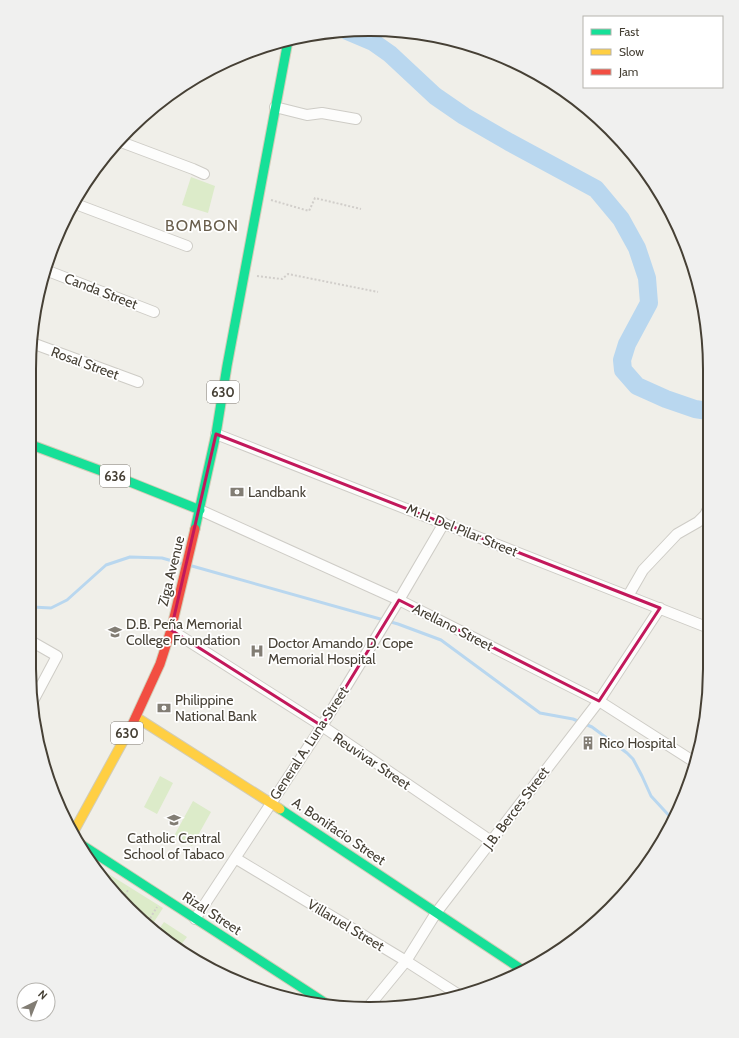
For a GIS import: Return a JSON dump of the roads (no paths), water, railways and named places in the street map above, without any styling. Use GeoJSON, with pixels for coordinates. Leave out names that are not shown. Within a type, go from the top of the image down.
{"type":"FeatureCollection","features":[{"type":"Feature","properties":{"kind":"main road","name":"630"},"geometry":{"type":"LineString","coordinates":[[200,510],[216,434],[258,197],[287,46]]}},
{"type":"Feature","properties":{"kind":"main road","name":"636"},"geometry":{"type":"LineString","coordinates":[[36,447],[200,510]]}},
{"type":"Feature","properties":{"kind":"main road","name":"Ziga Avenue"},"geometry":{"type":"LineString","coordinates":[[76,827],[136,717],[160,664],[171,630],[200,510]]}},
{"type":"Feature","properties":{"kind":"main road","name":"A. Bonifacio Street"},"geometry":{"type":"LineString","coordinates":[[136,717],[271,802],[518,967]]}},
{"type":"Feature","properties":{"kind":"main road","name":"Rizal Street"},"geometry":{"type":"LineString","coordinates":[[88,848],[317,998]]}},
{"type":"Feature","properties":{"kind":"street"},"geometry":{"type":"LineString","coordinates":[[275,107],[308,115],[322,114],[356,119]]}},
{"type":"Feature","properties":{"kind":"street"},"geometry":{"type":"LineString","coordinates":[[125,144],[204,174]]}},
{"type":"Feature","properties":{"kind":"street"},"geometry":{"type":"LineString","coordinates":[[80,205],[187,246]]}},
{"type":"Feature","properties":{"kind":"street","name":"Canda Street"},"geometry":{"type":"LineString","coordinates":[[51,272],[154,312]]}},
{"type":"Feature","properties":{"kind":"street","name":"Rosal Street"},"geometry":{"type":"LineString","coordinates":[[37,345],[138,382]]}},
{"type":"Feature","properties":{"kind":"street","name":"M.H. Del Pilar Street"},"geometry":{"type":"LineString","coordinates":[[216,434],[703,626]]}},
{"type":"Feature","properties":{"kind":"street","name":"Arellano Street"},"geometry":{"type":"LineString","coordinates":[[200,510],[399,600],[599,701],[691,759]]}},
{"type":"Feature","properties":{"kind":"street"},"geometry":{"type":"LineString","coordinates":[[628,596],[643,570],[677,534],[698,522],[703,517]]}},
{"type":"Feature","properties":{"kind":"street","name":"General A. Luna Street"},"geometry":{"type":"LineString","coordinates":[[195,919],[322,726],[444,523]]}},
{"type":"Feature","properties":{"kind":"street","name":"J.B. Berces Street"},"geometry":{"type":"LineString","coordinates":[[372,1002],[406,961],[436,913],[599,701],[660,608]]}},
{"type":"Feature","properties":{"kind":"street","name":"Reuvivar Street"},"geometry":{"type":"LineString","coordinates":[[171,630],[322,726],[491,841]]}},
{"type":"Feature","properties":{"kind":"street"},"geometry":{"type":"LineString","coordinates":[[36,644],[57,656],[37,693]]}},
{"type":"Feature","properties":{"kind":"street","name":"Villaruel Street"},"geometry":{"type":"LineString","coordinates":[[235,858],[454,992]]}},
{"type":"Feature","properties":{"kind":"waterway"},"geometry":{"type":"LineString","coordinates":[[360,36],[373,42],[390,54],[435,96],[464,116],[596,189],[621,219],[637,248],[647,278],[649,303],[627,344],[622,360],[623,370],[637,386],[666,399],[703,410]]}},
{"type":"Feature","properties":{"kind":"waterway"},"geometry":{"type":"LineString","coordinates":[[36,607],[51,608],[67,600],[106,565],[130,557],[162,558],[183,564]]}},
{"type":"Feature","properties":{"kind":"waterway"},"geometry":{"type":"LineString","coordinates":[[192,566],[398,624],[441,640],[540,713],[573,719],[592,727],[627,753],[633,759],[651,796],[669,816]]}},
{"type":"Feature","properties":{"kind":"place","name":"Landbank"},"geometry":{"type":"Point","coordinates":[237,492]}},
{"type":"Feature","properties":{"kind":"place","name":"D.B. Peña Memorial College Foundation"},"geometry":{"type":"Point","coordinates":[115,632]}},
{"type":"Feature","properties":{"kind":"place","name":"Doctor Amando D. Cope Memorial Hospital"},"geometry":{"type":"Point","coordinates":[257,651]}},
{"type":"Feature","properties":{"kind":"place","name":"Philippine National Bank"},"geometry":{"type":"Point","coordinates":[164,708]}},
{"type":"Feature","properties":{"kind":"place","name":"Rico Hospital"},"geometry":{"type":"Point","coordinates":[588,743]}},
{"type":"Feature","properties":{"kind":"place","name":"Catholic Central School of Tabaco"},"geometry":{"type":"Point","coordinates":[174,820]}},
{"type":"Feature","properties":{"kind":"district","name":"BOMBON"},"geometry":{"type":"Point","coordinates":[202,225]}}]}
